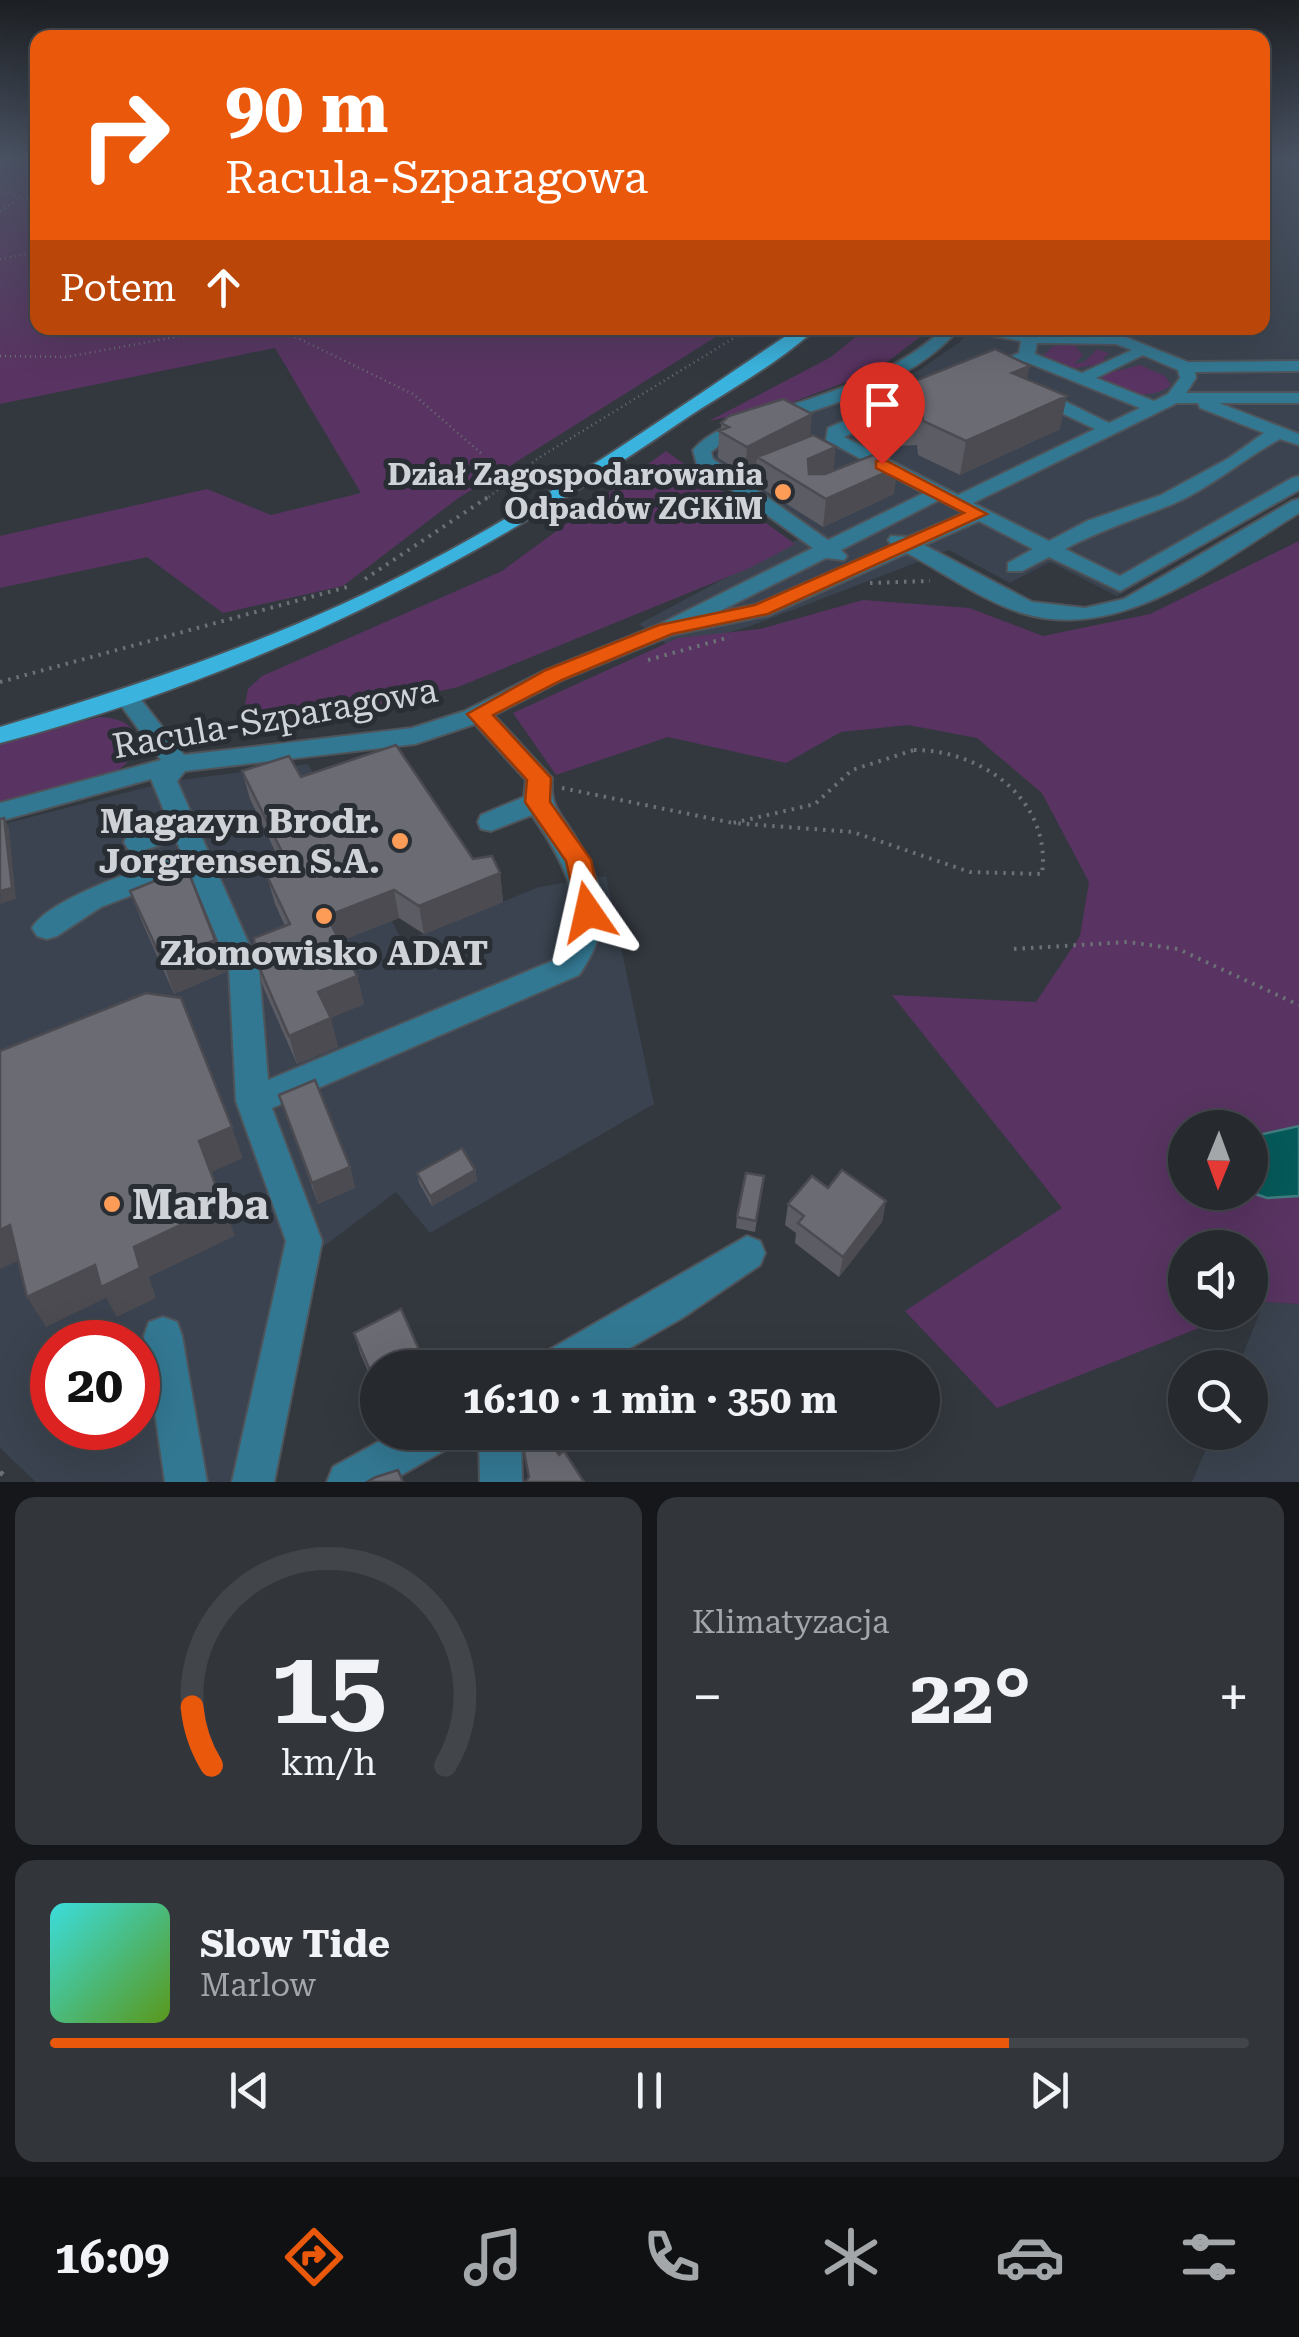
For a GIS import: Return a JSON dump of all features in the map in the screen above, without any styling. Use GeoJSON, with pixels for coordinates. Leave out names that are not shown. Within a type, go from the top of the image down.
{"type":"FeatureCollection","features":[{"type":"Feature","properties":{"kind":"main road"},"geometry":{"type":"LineString","coordinates":[[0,736],[127,697],[429,570],[522,518],[797,335]]}},
{"type":"Feature","properties":{"kind":"main road"},"geometry":{"type":"LineString","coordinates":[[0,717],[274,638]]}},
{"type":"Feature","properties":{"kind":"street"},"geometry":{"type":"LineString","coordinates":[[854,567],[704,460],[702,450],[721,435],[904,366],[947,335]]}},
{"type":"Feature","properties":{"kind":"street"},"geometry":{"type":"LineString","coordinates":[[989,335],[1028,347],[1082,379],[1154,408]]}},
{"type":"Feature","properties":{"kind":"street"},"geometry":{"type":"LineString","coordinates":[[970,377],[1044,335]]}},
{"type":"Feature","properties":{"kind":"street"},"geometry":{"type":"LineString","coordinates":[[1140,335],[1168,345],[1170,348],[1162,355]]}},
{"type":"Feature","properties":{"kind":"street"},"geometry":{"type":"LineString","coordinates":[[1028,347],[1118,339],[1186,367],[1299,366]]}},
{"type":"Feature","properties":{"kind":"street"},"geometry":{"type":"LineString","coordinates":[[1082,379],[1136,354]]}},
{"type":"Feature","properties":{"kind":"street"},"geometry":{"type":"LineString","coordinates":[[1183,398],[1188,378],[1186,367]]}},
{"type":"Feature","properties":{"kind":"street"},"geometry":{"type":"LineString","coordinates":[[988,370],[1110,430]]}},
{"type":"Feature","properties":{"kind":"street"},"geometry":{"type":"LineString","coordinates":[[916,397],[844,424],[827,444],[873,468],[938,493],[1120,585],[1299,482]]}},
{"type":"Feature","properties":{"kind":"street"},"geometry":{"type":"LineString","coordinates":[[1183,398],[1299,440]]}},
{"type":"Feature","properties":{"kind":"street"},"geometry":{"type":"LineString","coordinates":[[957,503],[1154,408],[1183,398],[1299,398]]}},
{"type":"Feature","properties":{"kind":"street"},"geometry":{"type":"LineString","coordinates":[[1015,567],[1094,526],[1168,499],[1236,462],[1255,444],[1279,432]]}},
{"type":"Feature","properties":{"kind":"street"},"geometry":{"type":"LineString","coordinates":[[873,468],[908,452]]}},
{"type":"Feature","properties":{"kind":"street"},"geometry":{"type":"LineString","coordinates":[[666,630],[938,493]]}},
{"type":"Feature","properties":{"kind":"street"},"geometry":{"type":"LineString","coordinates":[[872,526],[1027,608],[1085,615],[1131,604],[1299,505]]}},
{"type":"Feature","properties":{"kind":"street"},"geometry":{"type":"LineString","coordinates":[[666,630],[761,610],[978,514]]}},
{"type":"Feature","properties":{"kind":"street","name":"Racula-Szparagowa"},"geometry":{"type":"LineString","coordinates":[[0,812],[177,764],[372,744],[430,732],[478,714],[554,675],[666,630]]}},
{"type":"Feature","properties":{"kind":"street"},"geometry":{"type":"LineString","coordinates":[[127,697],[177,764],[164,780],[244,967],[253,1101],[304,1241],[253,1482]]}},
{"type":"Feature","properties":{"kind":"street"},"geometry":{"type":"LineString","coordinates":[[253,1101],[568,967],[576,959],[589,933],[578,860],[538,790],[478,714]]}},
{"type":"Feature","properties":{"kind":"street"},"geometry":{"type":"LineString","coordinates":[[492,822],[538,790]]}},
{"type":"Feature","properties":{"kind":"street"},"geometry":{"type":"LineString","coordinates":[[138,842],[182,828]]}},
{"type":"Feature","properties":{"kind":"street"},"geometry":{"type":"LineString","coordinates":[[47,928],[91,900],[199,858]]}},
{"type":"Feature","properties":{"kind":"street"},"geometry":{"type":"LineString","coordinates":[[588,1350],[669,1305],[748,1254]]}},
{"type":"Feature","properties":{"kind":"street"},"geometry":{"type":"LineString","coordinates":[[163,1336],[186,1482]]}},
{"type":"Feature","properties":{"kind":"street"},"geometry":{"type":"LineString","coordinates":[[348,1482],[406,1450]]}},
{"type":"Feature","properties":{"kind":"street"},"geometry":{"type":"LineString","coordinates":[[501,1450],[502,1482]]}},
{"type":"Feature","properties":{"kind":"path"},"geometry":{"type":"LineString","coordinates":[[0,258],[30,253]]}},
{"type":"Feature","properties":{"kind":"path"},"geometry":{"type":"LineString","coordinates":[[0,356],[66,357],[187,335]]}},
{"type":"Feature","properties":{"kind":"path"},"geometry":{"type":"LineString","coordinates":[[291,335],[413,394],[482,454]]}},
{"type":"Feature","properties":{"kind":"path"},"geometry":{"type":"LineString","coordinates":[[0,682],[356,584],[484,500],[537,458],[739,335]]}},
{"type":"Feature","properties":{"kind":"path"},"geometry":{"type":"LineString","coordinates":[[538,790],[733,823],[853,832],[970,872],[1042,874],[1046,845],[1019,794],[975,760],[945,750],[914,750],[852,770],[815,804],[733,823]]}},
{"type":"Feature","properties":{"kind":"path"},"geometry":{"type":"LineString","coordinates":[[1014,950],[1128,942],[1178,949],[1299,1006]]}},
{"type":"Feature","properties":{"kind":"path"},"geometry":{"type":"LineString","coordinates":[[0,1472],[11,1482]]}},
{"type":"Feature","properties":{"kind":"shaded area"},"geometry":{"type":"Polygon","coordinates":[[[0,229],[30,229],[30,335],[719,335],[457,499],[343,586],[223,613],[147,557],[0,588],[0,536],[207,489],[271,515],[361,493],[275,348],[0,404],[0,229]]]}},
{"type":"Feature","properties":{"kind":"shaded area"},"geometry":{"type":"Polygon","coordinates":[[[1270,229],[1299,229],[1299,491],[1117,596],[1050,562],[1010,583],[949,550],[748,627],[672,648],[639,624],[812,532],[720,466],[715,458],[716,447],[918,371],[965,335],[1270,335],[1270,229]]]}},
{"type":"Feature","properties":{"kind":"shaded area"},"geometry":{"type":"Polygon","coordinates":[[[858,335],[923,335],[875,371],[790,403],[709,421],[831,357],[858,335]]]}},
{"type":"Feature","properties":{"kind":"shaded area"},"geometry":{"type":"Polygon","coordinates":[[[1069,343],[1088,346],[1075,346],[1083,355],[1074,364],[1084,362],[1097,349],[1110,354],[1104,357],[1106,363],[1070,369],[1042,357],[1052,347],[1069,343]]]}},
{"type":"Feature","properties":{"kind":"shaded area"},"geometry":{"type":"Polygon","coordinates":[[[1140,365],[1165,376],[1171,385],[1154,393],[1136,394],[1102,380],[1104,374],[1140,365]]]}},
{"type":"Feature","properties":{"kind":"shaded area"},"geometry":{"type":"Polygon","coordinates":[[[666,451],[795,544],[752,567],[458,687],[337,714],[287,720],[257,717],[245,705],[248,689],[262,676],[502,571],[666,451]]]}},
{"type":"Feature","properties":{"kind":"shaded area"},"geometry":{"type":"Polygon","coordinates":[[[1299,541],[1299,1304],[1268,1302],[1268,1230],[1168,1230],[1168,1330],[1194,1330],[997,1408],[905,1311],[1062,1208],[892,995],[1036,1002],[1080,936],[1089,882],[1042,793],[977,738],[908,725],[841,732],[786,763],[668,737],[556,775],[513,713],[678,638],[760,629],[863,600],[969,608],[1043,636],[1150,614],[1299,541]]]}},
{"type":"Feature","properties":{"kind":"shaded area"},"geometry":{"type":"Polygon","coordinates":[[[99,717],[119,721],[134,732],[138,746],[129,761],[115,772],[78,788],[0,806],[0,743],[99,717]]]}},
{"type":"Feature","properties":{"kind":"shaded area"},"geometry":{"type":"Polygon","coordinates":[[[308,764],[403,942],[539,887],[606,876],[654,1104],[430,1233],[396,1192],[284,1276],[240,1482],[36,1482],[0,1448],[0,825],[171,781],[308,764]]]}},
{"type":"Feature","properties":{"kind":"shaded area"},"geometry":{"type":"Polygon","coordinates":[[[1299,1126],[1299,1196],[1268,1198],[1268,1133],[1299,1126]]]}},
{"type":"Feature","properties":{"kind":"shaded area"},"geometry":{"type":"Polygon","coordinates":[[[1268,1302],[1299,1304],[1299,1482],[1192,1482],[1206,1450],[1268,1450],[1268,1350],[1245,1350],[1253,1330],[1268,1330],[1268,1302]]]}},
{"type":"Feature","properties":{"kind":"building"},"geometry":{"type":"Polygon","coordinates":[[[995,349],[1030,366],[1012,373],[1067,396],[966,441],[923,421],[922,412],[903,412],[872,398],[995,349]]]}},
{"type":"Feature","properties":{"kind":"building"},"geometry":{"type":"Polygon","coordinates":[[[783,399],[812,414],[747,447],[719,431],[729,427],[721,423],[729,416],[783,399]]]}},
{"type":"Feature","properties":{"kind":"building"},"geometry":{"type":"Polygon","coordinates":[[[813,435],[836,447],[808,459],[809,474],[825,474],[873,455],[898,467],[826,499],[757,457],[813,435]]]}},
{"type":"Feature","properties":{"kind":"building"},"geometry":{"type":"Polygon","coordinates":[[[396,745],[473,859],[492,856],[500,873],[419,906],[394,890],[327,916],[357,976],[318,992],[331,1018],[289,1036],[256,960],[254,938],[290,924],[267,876],[290,868],[242,771],[289,756],[301,777],[396,745]]]}},
{"type":"Feature","properties":{"kind":"building"},"geometry":{"type":"Polygon","coordinates":[[[4,818],[12,888],[0,891],[0,819],[4,818]]]}},
{"type":"Feature","properties":{"kind":"building"},"geometry":{"type":"Polygon","coordinates":[[[187,868],[215,940],[163,962],[130,891],[187,868]]]}},
{"type":"Feature","properties":{"kind":"building","name":"Marba"},"geometry":{"type":"Polygon","coordinates":[[[146,993],[181,998],[232,1127],[199,1141],[223,1205],[134,1247],[140,1268],[101,1287],[95,1265],[27,1297],[10,1225],[0,1230],[0,1051],[146,993]]]}},
{"type":"Feature","properties":{"kind":"building"},"geometry":{"type":"Polygon","coordinates":[[[315,1080],[350,1167],[312,1183],[279,1095],[315,1080]]]}},
{"type":"Feature","properties":{"kind":"building"},"geometry":{"type":"Polygon","coordinates":[[[462,1148],[475,1170],[430,1196],[417,1173],[462,1148]]]}},
{"type":"Feature","properties":{"kind":"building"},"geometry":{"type":"Polygon","coordinates":[[[842,1170],[886,1201],[843,1257],[798,1223],[804,1216],[788,1204],[812,1176],[828,1188],[842,1170]]]}},
{"type":"Feature","properties":{"kind":"building"},"geometry":{"type":"Polygon","coordinates":[[[746,1173],[764,1176],[756,1221],[737,1217],[746,1173]]]}},
{"type":"Feature","properties":{"kind":"building"},"geometry":{"type":"Polygon","coordinates":[[[401,1309],[419,1350],[361,1350],[354,1333],[401,1309]]]}},
{"type":"Feature","properties":{"kind":"building"},"geometry":{"type":"Polygon","coordinates":[[[556,1450],[559,1455],[564,1451],[584,1482],[525,1482],[529,1477],[524,1452],[556,1450]]]}},
{"type":"Feature","properties":{"kind":"building"},"geometry":{"type":"Polygon","coordinates":[[[398,1470],[403,1482],[367,1482],[376,1477],[398,1470]]]}},
{"type":"Feature","properties":{"kind":"place","name":"Dział Zagospodarowania Odpadów ZGKiM"},"geometry":{"type":"Point","coordinates":[783,492]}},
{"type":"Feature","properties":{"kind":"place","name":"Magazyn Brodr. Jorgrensen S.A."},"geometry":{"type":"Point","coordinates":[400,841]}},
{"type":"Feature","properties":{"kind":"place","name":"Złomowisko ADAT"},"geometry":{"type":"Point","coordinates":[324,916]}},
{"type":"Feature","properties":{"kind":"place","name":"Marba"},"geometry":{"type":"Point","coordinates":[112,1204]}},
{"type":"Feature","properties":{"kind":"route"},"geometry":{"type":"LineString","coordinates":[[588,912],[578,860],[538,802],[539,778],[478,714],[554,675],[654,634],[761,610],[978,514],[882,464]]}}]}
